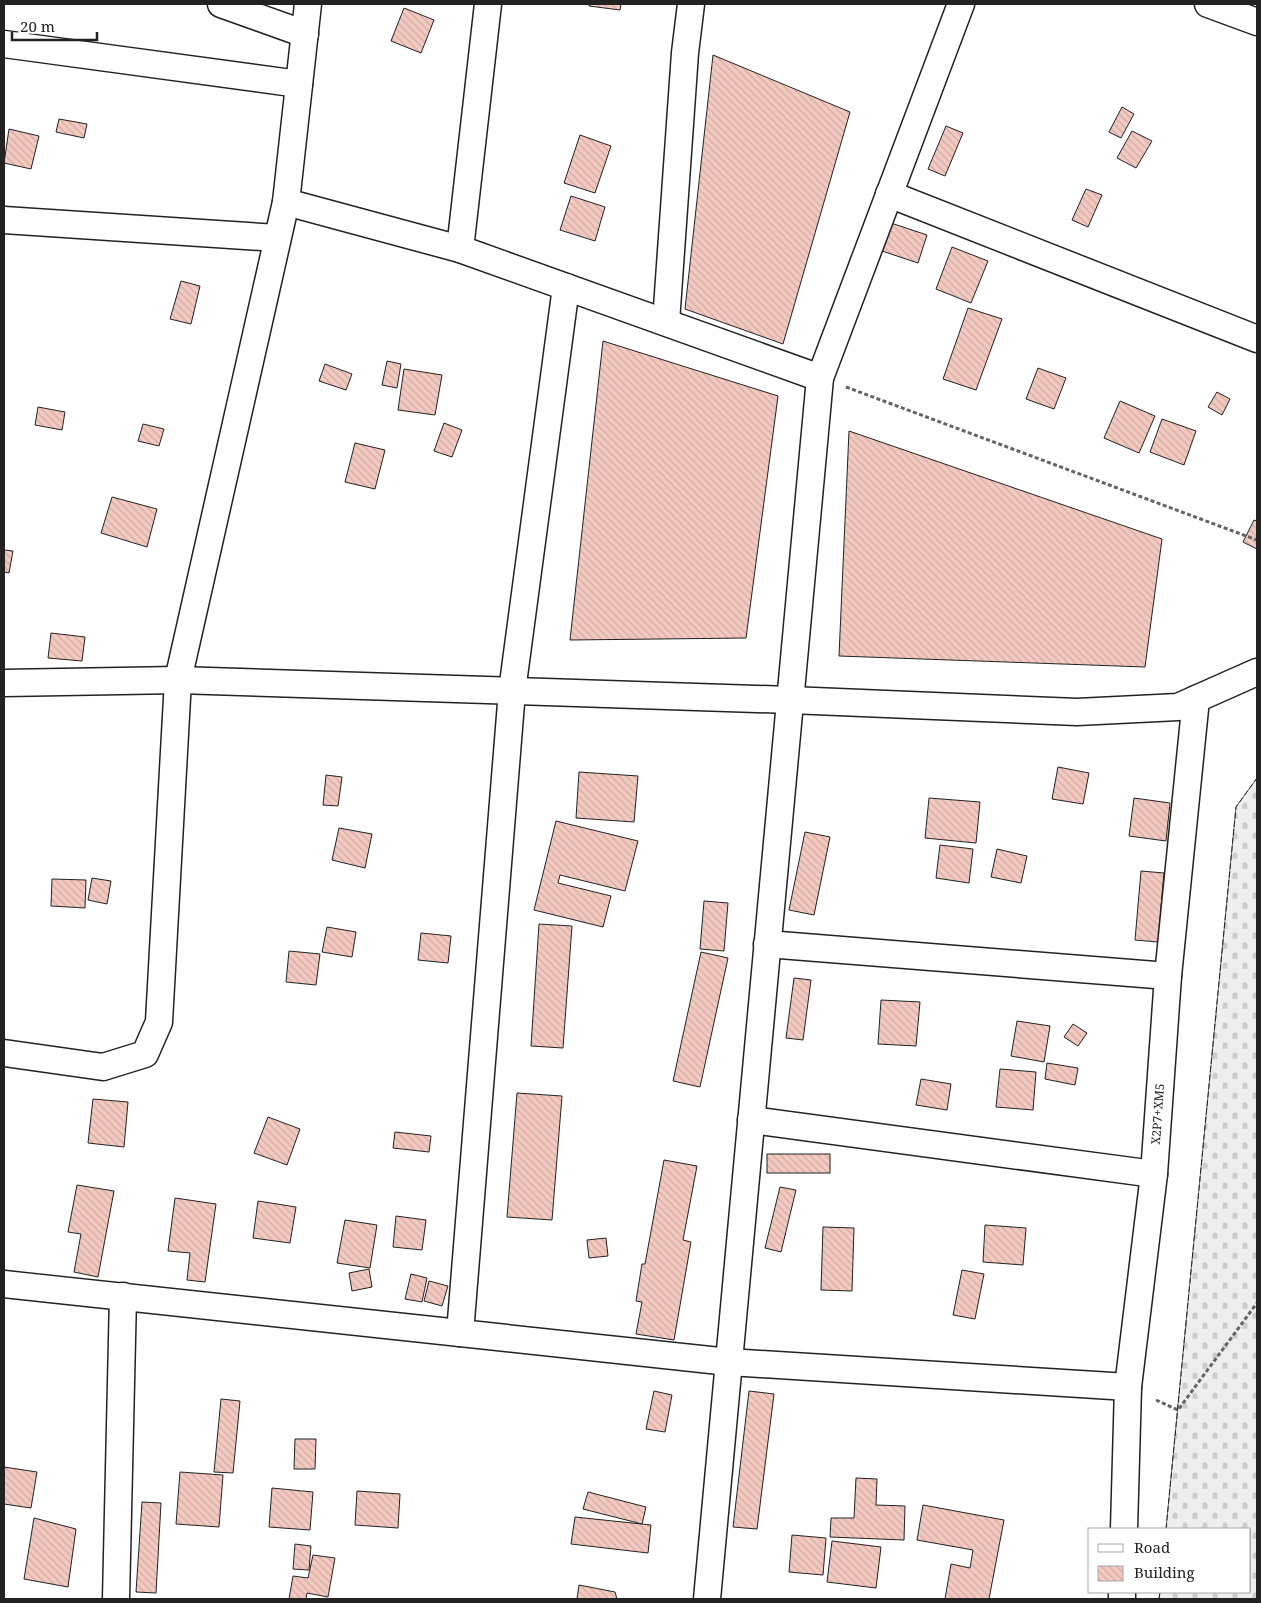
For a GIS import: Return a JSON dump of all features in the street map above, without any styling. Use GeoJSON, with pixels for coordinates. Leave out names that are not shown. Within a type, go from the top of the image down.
{"type":"FeatureCollection","features":[{"type":"Feature","properties":{"kind":"street"},"geometry":{"type":"LineString","coordinates":[[221,4],[305,34]]}},
{"type":"Feature","properties":{"kind":"street"},"geometry":{"type":"LineString","coordinates":[[4,1052],[103,1067],[145,1054],[159,1022],[178,680],[286,202],[308,4]]}},
{"type":"Feature","properties":{"kind":"street"},"geometry":{"type":"LineString","coordinates":[[460,249],[488,4]]}},
{"type":"Feature","properties":{"kind":"street"},"geometry":{"type":"LineString","coordinates":[[666,322],[685,54],[692,4]]}},
{"type":"Feature","properties":{"kind":"street"},"geometry":{"type":"LineString","coordinates":[[707,1599],[820,378],[961,4]]}},
{"type":"Feature","properties":{"kind":"street"},"geometry":{"type":"LineString","coordinates":[[1208,4],[1257,22]]}},
{"type":"Feature","properties":{"kind":"street"},"geometry":{"type":"LineString","coordinates":[[4,44],[299,84]]}},
{"type":"Feature","properties":{"kind":"street"},"geometry":{"type":"LineString","coordinates":[[889,194],[1257,339]]}},
{"type":"Feature","properties":{"kind":"street"},"geometry":{"type":"LineString","coordinates":[[286,202],[460,249],[820,378]]}},
{"type":"Feature","properties":{"kind":"street"},"geometry":{"type":"LineString","coordinates":[[4,220],[278,238]]}},
{"type":"Feature","properties":{"kind":"street"},"geometry":{"type":"LineString","coordinates":[[460,1333],[512,691],[566,287]]}},
{"type":"Feature","properties":{"kind":"street"},"geometry":{"type":"LineString","coordinates":[[4,683],[178,680],[790,700],[1077,712],[1178,707],[1257,672]]}},
{"type":"Feature","properties":{"kind":"street","name":"X2P7+XM5"},"geometry":{"type":"LineString","coordinates":[[1124,1528],[1128,1387],[1154,1174],[1168,976],[1196,699]]}},
{"type":"Feature","properties":{"kind":"street"},"geometry":{"type":"LineString","coordinates":[[767,944],[1168,976]]}},
{"type":"Feature","properties":{"kind":"street"},"geometry":{"type":"LineString","coordinates":[[751,1120],[1154,1174]]}},
{"type":"Feature","properties":{"kind":"street"},"geometry":{"type":"LineString","coordinates":[[4,1284],[729,1362],[1128,1387]]}},
{"type":"Feature","properties":{"kind":"street"},"geometry":{"type":"LineString","coordinates":[[116,1599],[123,1296]]}},
{"type":"Feature","properties":{"kind":"path"},"geometry":{"type":"LineString","coordinates":[[820,378],[1257,540]]}},
{"type":"Feature","properties":{"kind":"path"},"geometry":{"type":"LineString","coordinates":[[1128,1387],[1178,1410],[1257,1303]]}},
{"type":"Feature","properties":{"kind":"green space"},"geometry":{"type":"Polygon","coordinates":[[[1257,778],[1257,1599],[1159,1599],[1160,1593],[1251,1593],[1251,1528],[1166,1528],[1236,807],[1257,778]]]}},
{"type":"Feature","properties":{"kind":"building"},"geometry":{"type":"Polygon","coordinates":[[[589,4],[621,4],[620,10],[589,6],[589,4]]]}},
{"type":"Feature","properties":{"kind":"building"},"geometry":{"type":"Polygon","coordinates":[[[404,8],[434,20],[421,53],[391,41],[404,8]]]}},
{"type":"Feature","properties":{"kind":"building"},"geometry":{"type":"Polygon","coordinates":[[[713,55],[850,112],[783,344],[685,309],[713,55]]]}},
{"type":"Feature","properties":{"kind":"building"},"geometry":{"type":"Polygon","coordinates":[[[1122,107],[1134,114],[1121,138],[1109,132],[1122,107]]]}},
{"type":"Feature","properties":{"kind":"building"},"geometry":{"type":"Polygon","coordinates":[[[59,119],[87,124],[84,138],[56,132],[59,119]]]}},
{"type":"Feature","properties":{"kind":"building"},"geometry":{"type":"Polygon","coordinates":[[[946,126],[963,133],[945,176],[928,169],[946,126]]]}},
{"type":"Feature","properties":{"kind":"building"},"geometry":{"type":"Polygon","coordinates":[[[9,129],[39,136],[31,169],[4,163],[9,129]]]}},
{"type":"Feature","properties":{"kind":"building"},"geometry":{"type":"Polygon","coordinates":[[[1132,131],[1152,141],[1136,168],[1117,158],[1132,131]]]}},
{"type":"Feature","properties":{"kind":"building"},"geometry":{"type":"Polygon","coordinates":[[[580,135],[611,146],[595,193],[564,183],[580,135]]]}},
{"type":"Feature","properties":{"kind":"building"},"geometry":{"type":"Polygon","coordinates":[[[1086,189],[1102,195],[1088,227],[1072,220],[1086,189]]]}},
{"type":"Feature","properties":{"kind":"building"},"geometry":{"type":"Polygon","coordinates":[[[571,196],[605,207],[595,241],[560,230],[571,196]]]}},
{"type":"Feature","properties":{"kind":"building"},"geometry":{"type":"Polygon","coordinates":[[[891,223],[927,235],[918,263],[882,251],[891,223]]]}},
{"type":"Feature","properties":{"kind":"building"},"geometry":{"type":"Polygon","coordinates":[[[952,247],[988,261],[971,303],[936,289],[952,247]]]}},
{"type":"Feature","properties":{"kind":"building"},"geometry":{"type":"Polygon","coordinates":[[[181,281],[200,286],[191,324],[170,319],[181,281]]]}},
{"type":"Feature","properties":{"kind":"building"},"geometry":{"type":"Polygon","coordinates":[[[968,308],[1002,319],[976,390],[943,379],[968,308]]]}},
{"type":"Feature","properties":{"kind":"building"},"geometry":{"type":"Polygon","coordinates":[[[603,341],[778,396],[746,638],[570,640],[603,341]]]}},
{"type":"Feature","properties":{"kind":"building"},"geometry":{"type":"Polygon","coordinates":[[[387,361],[401,364],[397,388],[382,385],[387,361]]]}},
{"type":"Feature","properties":{"kind":"building"},"geometry":{"type":"Polygon","coordinates":[[[325,364],[352,374],[346,390],[319,381],[325,364]]]}},
{"type":"Feature","properties":{"kind":"building"},"geometry":{"type":"Polygon","coordinates":[[[1038,368],[1066,378],[1054,409],[1026,399],[1038,368]]]}},
{"type":"Feature","properties":{"kind":"building"},"geometry":{"type":"Polygon","coordinates":[[[404,369],[442,375],[435,415],[398,410],[404,369]]]}},
{"type":"Feature","properties":{"kind":"building"},"geometry":{"type":"Polygon","coordinates":[[[1217,392],[1230,399],[1222,415],[1208,407],[1217,392]]]}},
{"type":"Feature","properties":{"kind":"building"},"geometry":{"type":"Polygon","coordinates":[[[1120,401],[1155,416],[1139,453],[1104,438],[1120,401]]]}},
{"type":"Feature","properties":{"kind":"building"},"geometry":{"type":"Polygon","coordinates":[[[38,407],[65,412],[62,430],[35,425],[38,407]]]}},
{"type":"Feature","properties":{"kind":"building"},"geometry":{"type":"Polygon","coordinates":[[[1162,419],[1196,431],[1184,465],[1150,452],[1162,419]]]}},
{"type":"Feature","properties":{"kind":"building"},"geometry":{"type":"Polygon","coordinates":[[[444,423],[462,430],[452,457],[434,451],[444,423]]]}},
{"type":"Feature","properties":{"kind":"building"},"geometry":{"type":"Polygon","coordinates":[[[143,424],[164,429],[159,446],[138,441],[143,424]]]}},
{"type":"Feature","properties":{"kind":"building"},"geometry":{"type":"Polygon","coordinates":[[[849,431],[1162,539],[1145,667],[839,656],[849,431]]]}},
{"type":"Feature","properties":{"kind":"building"},"geometry":{"type":"Polygon","coordinates":[[[355,443],[385,450],[375,489],[345,482],[355,443]]]}},
{"type":"Feature","properties":{"kind":"building"},"geometry":{"type":"Polygon","coordinates":[[[112,497],[157,509],[147,547],[101,533],[112,497]]]}},
{"type":"Feature","properties":{"kind":"building"},"geometry":{"type":"Polygon","coordinates":[[[1254,520],[1257,521],[1257,549],[1243,542],[1254,520]]]}},
{"type":"Feature","properties":{"kind":"building"},"geometry":{"type":"Polygon","coordinates":[[[4,550],[13,551],[9,573],[4,572],[4,550]]]}},
{"type":"Feature","properties":{"kind":"building"},"geometry":{"type":"Polygon","coordinates":[[[51,633],[85,637],[82,661],[48,658],[51,633]]]}},
{"type":"Feature","properties":{"kind":"building"},"geometry":{"type":"Polygon","coordinates":[[[1058,767],[1089,773],[1083,804],[1052,799],[1058,767]]]}},
{"type":"Feature","properties":{"kind":"building"},"geometry":{"type":"Polygon","coordinates":[[[579,772],[638,776],[634,822],[576,818],[579,772]]]}},
{"type":"Feature","properties":{"kind":"building"},"geometry":{"type":"Polygon","coordinates":[[[326,775],[342,777],[338,806],[323,805],[326,775]]]}},
{"type":"Feature","properties":{"kind":"building"},"geometry":{"type":"Polygon","coordinates":[[[929,798],[980,802],[976,843],[925,838],[929,798]]]}},
{"type":"Feature","properties":{"kind":"building"},"geometry":{"type":"Polygon","coordinates":[[[1134,798],[1170,803],[1166,841],[1129,836],[1134,798]]]}},
{"type":"Feature","properties":{"kind":"building"},"geometry":{"type":"Polygon","coordinates":[[[556,821],[638,841],[625,891],[560,875],[558,883],[611,896],[603,927],[534,910],[556,821]]]}},
{"type":"Feature","properties":{"kind":"building"},"geometry":{"type":"Polygon","coordinates":[[[339,828],[372,834],[365,868],[332,860],[339,828]]]}},
{"type":"Feature","properties":{"kind":"building"},"geometry":{"type":"Polygon","coordinates":[[[805,832],[830,837],[814,915],[789,910],[805,832]]]}},
{"type":"Feature","properties":{"kind":"building"},"geometry":{"type":"Polygon","coordinates":[[[940,845],[973,849],[969,883],[936,878],[940,845]]]}},
{"type":"Feature","properties":{"kind":"building"},"geometry":{"type":"Polygon","coordinates":[[[997,849],[1027,856],[1021,883],[991,877],[997,849]]]}},
{"type":"Feature","properties":{"kind":"building"},"geometry":{"type":"Polygon","coordinates":[[[1141,871],[1164,873],[1158,942],[1135,940],[1141,871]]]}},
{"type":"Feature","properties":{"kind":"building"},"geometry":{"type":"Polygon","coordinates":[[[92,878],[111,881],[107,904],[88,900],[92,878]]]}},
{"type":"Feature","properties":{"kind":"building"},"geometry":{"type":"Polygon","coordinates":[[[52,879],[86,880],[85,908],[51,906],[52,879]]]}},
{"type":"Feature","properties":{"kind":"building"},"geometry":{"type":"Polygon","coordinates":[[[704,901],[728,903],[724,951],[700,949],[704,901]]]}},
{"type":"Feature","properties":{"kind":"building"},"geometry":{"type":"Polygon","coordinates":[[[539,924],[572,926],[563,1048],[531,1046],[539,924]]]}},
{"type":"Feature","properties":{"kind":"building"},"geometry":{"type":"Polygon","coordinates":[[[327,927],[356,932],[352,957],[322,952],[327,927]]]}},
{"type":"Feature","properties":{"kind":"building"},"geometry":{"type":"Polygon","coordinates":[[[421,933],[451,936],[448,963],[418,960],[421,933]]]}},
{"type":"Feature","properties":{"kind":"building"},"geometry":{"type":"Polygon","coordinates":[[[289,951],[320,954],[316,985],[286,982],[289,951]]]}},
{"type":"Feature","properties":{"kind":"building"},"geometry":{"type":"Polygon","coordinates":[[[701,952],[728,958],[700,1087],[673,1081],[701,952]]]}},
{"type":"Feature","properties":{"kind":"building"},"geometry":{"type":"Polygon","coordinates":[[[794,978],[811,980],[803,1040],[786,1038],[794,978]]]}},
{"type":"Feature","properties":{"kind":"building"},"geometry":{"type":"Polygon","coordinates":[[[881,1000],[920,1002],[916,1046],[878,1044],[881,1000]]]}},
{"type":"Feature","properties":{"kind":"building"},"geometry":{"type":"Polygon","coordinates":[[[1017,1021],[1050,1026],[1044,1062],[1011,1056],[1017,1021]]]}},
{"type":"Feature","properties":{"kind":"building"},"geometry":{"type":"Polygon","coordinates":[[[1073,1024],[1087,1033],[1078,1046],[1064,1037],[1073,1024]]]}},
{"type":"Feature","properties":{"kind":"building"},"geometry":{"type":"Polygon","coordinates":[[[1047,1063],[1078,1068],[1075,1085],[1045,1079],[1047,1063]]]}},
{"type":"Feature","properties":{"kind":"building"},"geometry":{"type":"Polygon","coordinates":[[[1000,1069],[1036,1072],[1033,1110],[996,1107],[1000,1069]]]}},
{"type":"Feature","properties":{"kind":"building"},"geometry":{"type":"Polygon","coordinates":[[[921,1079],[951,1084],[947,1110],[916,1105],[921,1079]]]}},
{"type":"Feature","properties":{"kind":"building"},"geometry":{"type":"Polygon","coordinates":[[[517,1093],[562,1096],[552,1220],[507,1217],[517,1093]]]}},
{"type":"Feature","properties":{"kind":"building"},"geometry":{"type":"Polygon","coordinates":[[[93,1099],[128,1102],[124,1147],[88,1143],[93,1099]]]}},
{"type":"Feature","properties":{"kind":"building"},"geometry":{"type":"Polygon","coordinates":[[[268,1117],[300,1129],[287,1165],[254,1153],[268,1117]]]}},
{"type":"Feature","properties":{"kind":"building"},"geometry":{"type":"Polygon","coordinates":[[[395,1132],[431,1136],[429,1152],[393,1148],[395,1132]]]}},
{"type":"Feature","properties":{"kind":"building"},"geometry":{"type":"Polygon","coordinates":[[[767,1154],[830,1154],[830,1173],[767,1173],[767,1154]]]}},
{"type":"Feature","properties":{"kind":"building"},"geometry":{"type":"Polygon","coordinates":[[[664,1160],[697,1166],[683,1240],[691,1242],[674,1340],[636,1334],[642,1302],[636,1301],[642,1264],[645,1264],[664,1160]]]}},
{"type":"Feature","properties":{"kind":"building"},"geometry":{"type":"Polygon","coordinates":[[[77,1185],[114,1191],[98,1277],[74,1272],[81,1234],[68,1232],[77,1185]]]}},
{"type":"Feature","properties":{"kind":"building"},"geometry":{"type":"Polygon","coordinates":[[[780,1187],[796,1190],[781,1252],[765,1248],[780,1187]]]}},
{"type":"Feature","properties":{"kind":"building"},"geometry":{"type":"Polygon","coordinates":[[[175,1198],[216,1204],[205,1282],[187,1280],[190,1253],[168,1251],[175,1198]]]}},
{"type":"Feature","properties":{"kind":"building"},"geometry":{"type":"Polygon","coordinates":[[[258,1201],[296,1207],[290,1243],[253,1238],[258,1201]]]}},
{"type":"Feature","properties":{"kind":"building"},"geometry":{"type":"Polygon","coordinates":[[[396,1216],[426,1220],[422,1250],[393,1247],[396,1216]]]}},
{"type":"Feature","properties":{"kind":"building"},"geometry":{"type":"Polygon","coordinates":[[[345,1220],[377,1225],[370,1268],[337,1263],[345,1220]]]}},
{"type":"Feature","properties":{"kind":"building"},"geometry":{"type":"Polygon","coordinates":[[[985,1225],[1026,1228],[1023,1265],[983,1262],[985,1225]]]}},
{"type":"Feature","properties":{"kind":"building"},"geometry":{"type":"Polygon","coordinates":[[[823,1227],[854,1228],[852,1291],[821,1290],[823,1227]]]}},
{"type":"Feature","properties":{"kind":"building"},"geometry":{"type":"Polygon","coordinates":[[[606,1238],[608,1256],[589,1258],[587,1240],[606,1238]]]}},
{"type":"Feature","properties":{"kind":"building"},"geometry":{"type":"Polygon","coordinates":[[[369,1269],[372,1287],[352,1291],[349,1273],[369,1269]]]}},
{"type":"Feature","properties":{"kind":"building"},"geometry":{"type":"Polygon","coordinates":[[[962,1270],[984,1274],[975,1319],[953,1315],[962,1270]]]}},
{"type":"Feature","properties":{"kind":"building"},"geometry":{"type":"Polygon","coordinates":[[[411,1274],[427,1278],[422,1302],[405,1299],[411,1274]]]}},
{"type":"Feature","properties":{"kind":"building"},"geometry":{"type":"Polygon","coordinates":[[[429,1281],[448,1286],[442,1306],[424,1301],[429,1281]]]}},
{"type":"Feature","properties":{"kind":"building"},"geometry":{"type":"Polygon","coordinates":[[[654,1391],[672,1395],[665,1432],[646,1429],[654,1391]]]}},
{"type":"Feature","properties":{"kind":"building"},"geometry":{"type":"Polygon","coordinates":[[[749,1391],[774,1394],[757,1529],[733,1527],[749,1391]]]}},
{"type":"Feature","properties":{"kind":"building"},"geometry":{"type":"Polygon","coordinates":[[[221,1399],[240,1401],[233,1473],[214,1472],[221,1399]]]}},
{"type":"Feature","properties":{"kind":"building"},"geometry":{"type":"Polygon","coordinates":[[[295,1439],[316,1439],[315,1469],[294,1469],[295,1439]]]}},
{"type":"Feature","properties":{"kind":"building"},"geometry":{"type":"Polygon","coordinates":[[[4,1467],[37,1472],[31,1508],[4,1504],[4,1467]]]}},
{"type":"Feature","properties":{"kind":"building"},"geometry":{"type":"Polygon","coordinates":[[[180,1472],[223,1475],[219,1527],[176,1524],[180,1472]]]}},
{"type":"Feature","properties":{"kind":"building"},"geometry":{"type":"Polygon","coordinates":[[[856,1478],[877,1479],[876,1505],[905,1506],[904,1540],[830,1537],[831,1518],[854,1518],[856,1478]]]}},
{"type":"Feature","properties":{"kind":"building"},"geometry":{"type":"Polygon","coordinates":[[[272,1488],[313,1492],[310,1530],[269,1527],[272,1488]]]}},
{"type":"Feature","properties":{"kind":"building"},"geometry":{"type":"Polygon","coordinates":[[[357,1491],[400,1494],[398,1528],[355,1525],[357,1491]]]}},
{"type":"Feature","properties":{"kind":"building"},"geometry":{"type":"Polygon","coordinates":[[[588,1492],[646,1507],[642,1524],[583,1509],[588,1492]]]}},
{"type":"Feature","properties":{"kind":"building"},"geometry":{"type":"Polygon","coordinates":[[[142,1502],[161,1503],[156,1593],[136,1592],[142,1502]]]}},
{"type":"Feature","properties":{"kind":"building"},"geometry":{"type":"Polygon","coordinates":[[[923,1505],[1004,1520],[989,1599],[945,1599],[951,1564],[970,1568],[973,1550],[917,1540],[923,1505]]]}},
{"type":"Feature","properties":{"kind":"building"},"geometry":{"type":"Polygon","coordinates":[[[575,1517],[651,1525],[648,1553],[571,1544],[575,1517]]]}},
{"type":"Feature","properties":{"kind":"building"},"geometry":{"type":"Polygon","coordinates":[[[34,1518],[76,1529],[68,1587],[24,1579],[34,1518]]]}},
{"type":"Feature","properties":{"kind":"building"},"geometry":{"type":"Polygon","coordinates":[[[792,1535],[826,1538],[823,1575],[789,1572],[792,1535]]]}},
{"type":"Feature","properties":{"kind":"building"},"geometry":{"type":"Polygon","coordinates":[[[832,1541],[881,1547],[876,1588],[827,1582],[832,1541]]]}},
{"type":"Feature","properties":{"kind":"building"},"geometry":{"type":"Polygon","coordinates":[[[295,1544],[311,1546],[309,1570],[293,1569],[295,1544]]]}},
{"type":"Feature","properties":{"kind":"building"},"geometry":{"type":"Polygon","coordinates":[[[313,1555],[335,1558],[328,1597],[307,1593],[306,1599],[289,1599],[293,1576],[308,1578],[313,1555]]]}},
{"type":"Feature","properties":{"kind":"building"},"geometry":{"type":"Polygon","coordinates":[[[579,1585],[615,1592],[617,1599],[577,1599],[579,1585]]]}},
{"type":"Feature","properties":{"kind":"fence"},"geometry":{"type":"LineString","coordinates":[[1166,1528],[1236,807],[1257,778]]}},
{"type":"Feature","properties":{"kind":"fence"},"geometry":{"type":"LineString","coordinates":[[1159,1599],[1160,1593]]}}]}
